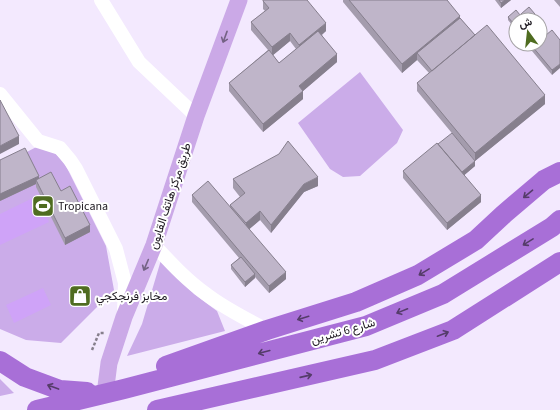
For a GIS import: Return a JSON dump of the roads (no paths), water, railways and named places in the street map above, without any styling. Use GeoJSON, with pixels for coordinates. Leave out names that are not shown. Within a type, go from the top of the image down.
{"type":"FeatureCollection","features":[{"type":"Feature","properties":{"kind":"highway"},"geometry":{"type":"LineString","coordinates":[[0,361],[26,377],[60,390],[115,391],[153,371],[267,330],[356,302],[418,275],[476,240],[544,180],[560,172]]}},
{"type":"Feature","properties":{"kind":"highway","name":"شارع 6 تشرين"},"geometry":{"type":"LineString","coordinates":[[37,410],[366,326],[443,294],[552,227],[560,220]]}},
{"type":"Feature","properties":{"kind":"highway"},"geometry":{"type":"LineString","coordinates":[[157,410],[207,405],[277,383],[375,360],[453,330],[560,262]]}},
{"type":"Feature","properties":{"kind":"main road","name":"طريق مركز هاتف القابون"},"geometry":{"type":"LineString","coordinates":[[115,391],[109,363],[124,317],[154,245],[196,116],[239,0]]}},
{"type":"Feature","properties":{"kind":"street"},"geometry":{"type":"LineString","coordinates":[[100,0],[139,62],[196,116]]}},
{"type":"Feature","properties":{"kind":"street"},"geometry":{"type":"LineString","coordinates":[[0,94],[38,141],[60,148],[76,169],[116,249],[125,283],[124,317]]}},
{"type":"Feature","properties":{"kind":"street"},"geometry":{"type":"LineString","coordinates":[[154,245],[179,271],[206,294],[267,330]]}},
{"type":"Feature","properties":{"kind":"place","name":"Tropicana"},"geometry":{"type":"Point","coordinates":[43,206]}},
{"type":"Feature","properties":{"kind":"place","name":"مخابز فرنجكجي"},"geometry":{"type":"Point","coordinates":[80,296]}}]}
